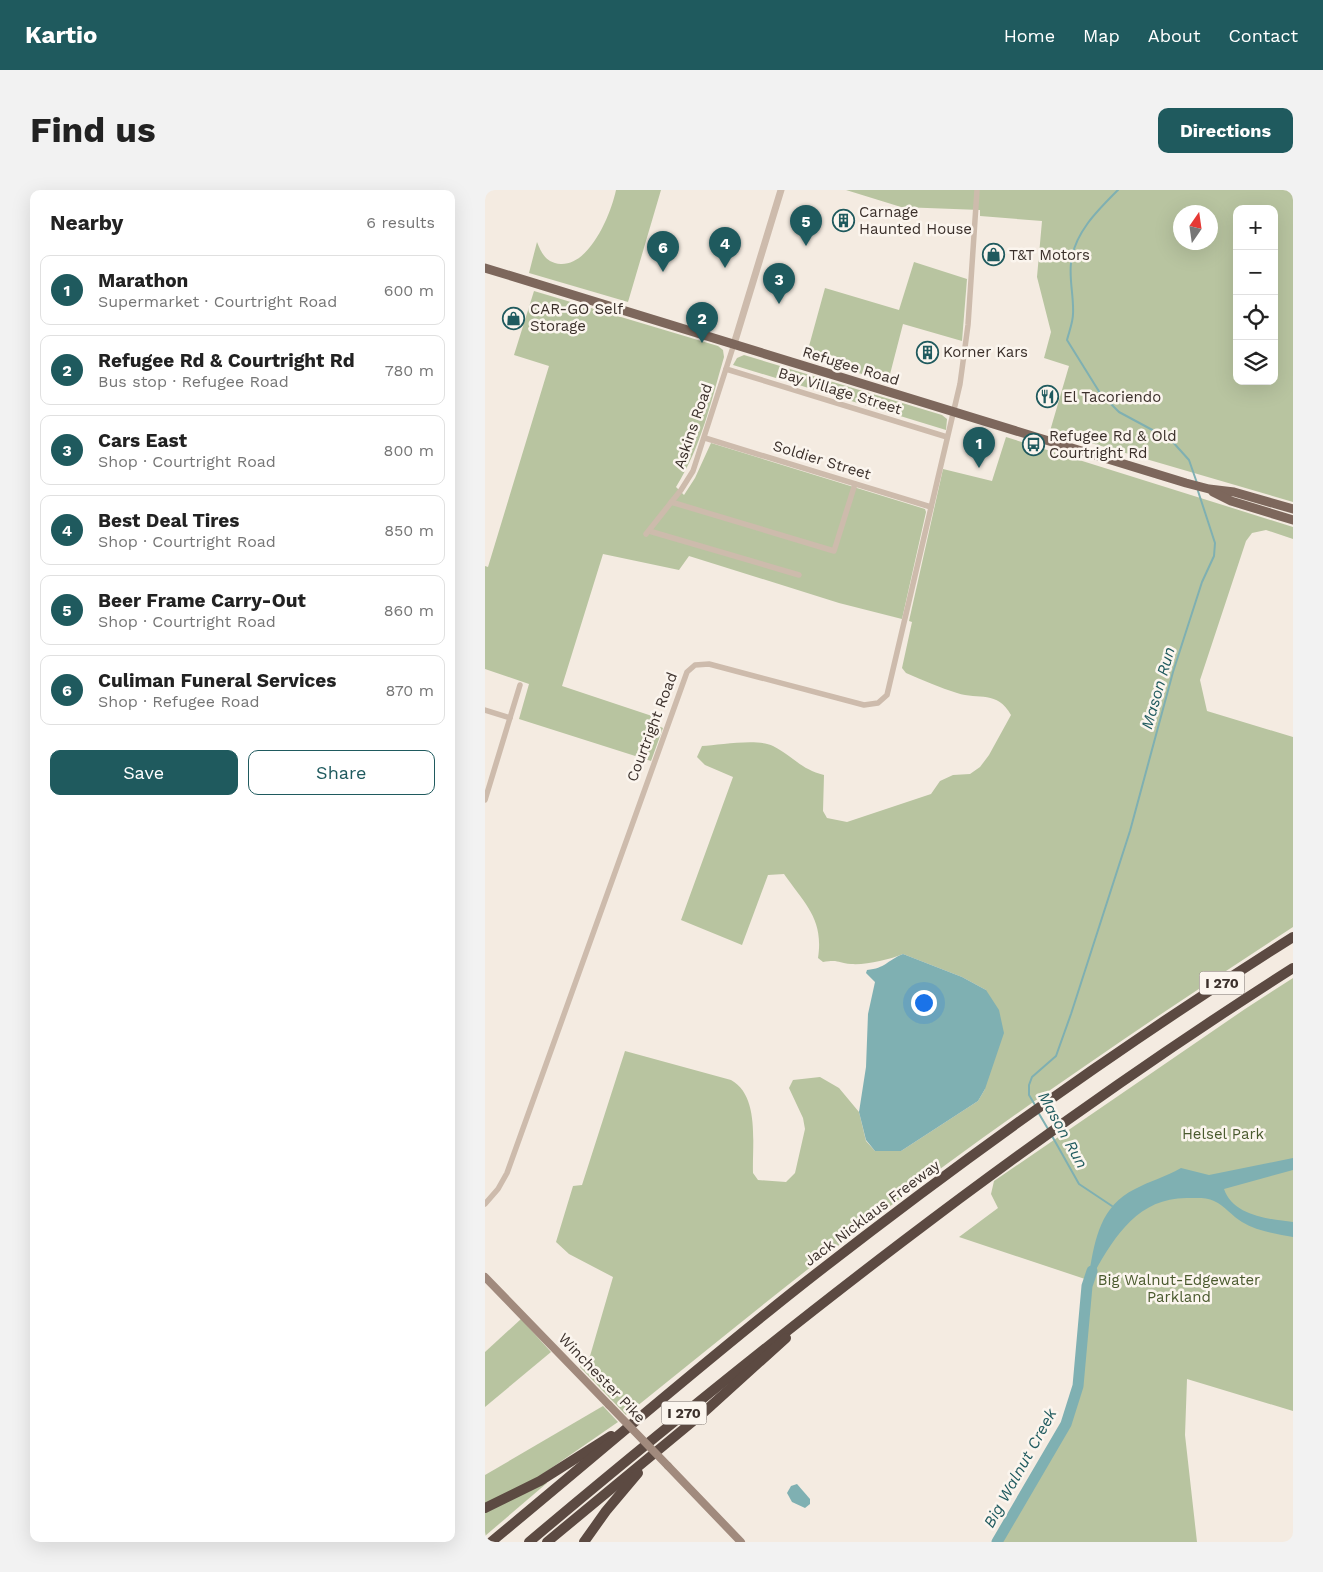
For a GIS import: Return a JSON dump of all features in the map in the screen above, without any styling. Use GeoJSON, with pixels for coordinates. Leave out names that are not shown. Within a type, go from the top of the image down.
{"type":"FeatureCollection","features":[{"type":"Feature","properties":{"kind":"highway","name":"Jack Nicklaus Freeway"},"geometry":{"type":"LineString","coordinates":[[491,1542],[623,1431],[807,1281],[1048,1102],[1173,1015],[1293,937]]}},
{"type":"Feature","properties":{"kind":"highway","name":"I 270"},"geometry":{"type":"LineString","coordinates":[[529,1542],[711,1390],[841,1287],[1040,1140],[1193,1034],[1293,968]]}},
{"type":"Feature","properties":{"kind":"highway"},"geometry":{"type":"LineString","coordinates":[[547,1542],[655,1454],[747,1374],[841,1287]]}},
{"type":"Feature","properties":{"kind":"highway"},"geometry":{"type":"LineString","coordinates":[[485,1508],[516,1495],[595,1444],[623,1431]]}},
{"type":"Feature","properties":{"kind":"highway"},"geometry":{"type":"LineString","coordinates":[[585,1542],[606,1510],[655,1454]]}},
{"type":"Feature","properties":{"kind":"main road","name":"Refugee Road"},"geometry":{"type":"LineString","coordinates":[[485,268],[1193,485],[1234,492],[1293,509]]}},
{"type":"Feature","properties":{"kind":"main road","name":"Refugee Road"},"geometry":{"type":"LineString","coordinates":[[1206,488],[1231,501],[1293,520]]}},
{"type":"Feature","properties":{"kind":"main road","name":"Winchester Pike"},"geometry":{"type":"LineString","coordinates":[[485,1276],[741,1542]]}},
{"type":"Feature","properties":{"kind":"street"},"geometry":{"type":"LineString","coordinates":[[734,344],[781,190]]}},
{"type":"Feature","properties":{"kind":"street","name":"Courtright Road"},"geometry":{"type":"LineString","coordinates":[[485,1204],[498,1189],[507,1173],[685,675],[695,665],[709,664],[864,705],[873,705],[883,701],[889,692],[959,384],[968,325],[977,190]]}},
{"type":"Feature","properties":{"kind":"street","name":"Askins Road"},"geometry":{"type":"LineString","coordinates":[[734,344],[693,471],[647,532],[799,575]]}},
{"type":"Feature","properties":{"kind":"street","name":"Bay Village Street"},"geometry":{"type":"LineString","coordinates":[[726,370],[947,437]]}},
{"type":"Feature","properties":{"kind":"street","name":"Soldier Street"},"geometry":{"type":"LineString","coordinates":[[705,438],[931,507]]}},
{"type":"Feature","properties":{"kind":"street"},"geometry":{"type":"LineString","coordinates":[[671,502],[834,551],[855,484]]}},
{"type":"Feature","properties":{"kind":"street"},"geometry":{"type":"LineString","coordinates":[[485,800],[520,685]]}},
{"type":"Feature","properties":{"kind":"street"},"geometry":{"type":"LineString","coordinates":[[485,710],[510,718]]}},
{"type":"Feature","properties":{"kind":"green space"},"geometry":{"type":"Polygon","coordinates":[[[616,190],[661,190],[628,302],[529,273],[537,242],[541,251],[552,262],[561,264],[571,262],[581,256],[590,247],[604,224],[616,190]]]}},
{"type":"Feature","properties":{"kind":"green space"},"geometry":{"type":"Polygon","coordinates":[[[846,190],[1293,190],[1293,502],[1050,431],[1069,366],[1044,358],[1051,332],[1037,277],[1042,221],[980,216],[980,210],[901,207],[846,190]]]}},
{"type":"Feature","properties":{"kind":"green space"},"geometry":{"type":"Polygon","coordinates":[[[914,262],[967,279],[962,341],[903,324],[888,382],[806,357],[825,288],[899,310],[914,262]]]}},
{"type":"Feature","properties":{"kind":"green space"},"geometry":{"type":"Polygon","coordinates":[[[534,291],[718,346],[723,350],[724,357],[705,424],[685,472],[676,487],[684,495],[695,478],[711,443],[925,509],[926,512],[902,619],[839,603],[689,556],[679,570],[603,554],[562,686],[652,716],[652,723],[663,728],[651,761],[519,719],[529,684],[485,669],[485,566],[488,567],[549,366],[514,355],[534,291]]]}},
{"type":"Feature","properties":{"kind":"green space"},"geometry":{"type":"Polygon","coordinates":[[[744,355],[942,415],[947,419],[946,430],[733,365],[737,358],[744,355]]]}},
{"type":"Feature","properties":{"kind":"green space"},"geometry":{"type":"Polygon","coordinates":[[[1006,437],[1293,527],[1293,539],[1266,530],[1252,533],[1246,541],[1200,680],[1207,711],[1293,737],[1293,927],[1082,1068],[928,1178],[813,1265],[626,1415],[580,1367],[590,1356],[613,1277],[569,1254],[556,1242],[573,1186],[582,1185],[625,1051],[731,1080],[740,1087],[747,1097],[753,1122],[753,1173],[758,1180],[786,1182],[795,1173],[805,1129],[803,1118],[789,1088],[793,1080],[820,1077],[839,1088],[859,1112],[866,1141],[875,1151],[901,1151],[978,1101],[985,1089],[986,990],[962,977],[903,954],[864,964],[823,962],[818,958],[819,944],[815,922],[806,903],[784,874],[768,875],[742,945],[681,920],[733,777],[705,765],[697,757],[702,746],[758,742],[773,746],[803,766],[824,775],[823,811],[827,818],[847,822],[931,794],[940,781],[953,775],[970,774],[980,767],[989,755],[1011,715],[1006,707],[994,699],[965,695],[944,689],[906,673],[902,668],[912,622],[909,621],[943,469],[992,481],[1006,437]]]}},
{"type":"Feature","properties":{"kind":"green space","name":"Big Walnut-Edgewater Parkland"},"geometry":{"type":"Polygon","coordinates":[[[1293,978],[1293,1411],[1187,1379],[1185,1435],[1197,1542],[997,1542],[1066,1424],[1078,1386],[1088,1280],[959,1237],[998,1208],[991,1194],[994,1181],[1293,978]]]}},
{"type":"Feature","properties":{"kind":"green space"},"geometry":{"type":"Polygon","coordinates":[[[521,1319],[551,1352],[485,1407],[485,1352],[521,1319]]]}},
{"type":"Feature","properties":{"kind":"green space"},"geometry":{"type":"Polygon","coordinates":[[[603,1406],[618,1422],[534,1480],[485,1505],[485,1475],[603,1406]]]}},
{"type":"Feature","properties":{"kind":"green space"},"geometry":{"type":"Polygon","coordinates":[[[545,1482],[547,1483],[485,1536],[485,1511],[545,1482]]]}},
{"type":"Feature","properties":{"kind":"water"},"geometry":{"type":"Polygon","coordinates":[[[903,954],[962,977],[986,990],[999,1010],[1004,1033],[985,1089],[978,1101],[901,1151],[875,1151],[866,1140],[859,1112],[866,1067],[868,1014],[875,982],[866,973],[867,970],[882,966],[903,954]]]}},
{"type":"Feature","properties":{"kind":"water"},"geometry":{"type":"Polygon","coordinates":[[[1293,1158],[1293,1170],[1224,1189],[1235,1205],[1243,1211],[1263,1217],[1293,1222],[1293,1237],[1254,1228],[1238,1220],[1222,1206],[1205,1198],[1169,1200],[1153,1205],[1138,1214],[1126,1226],[1105,1254],[1087,1286],[1099,1230],[1112,1207],[1122,1197],[1181,1168],[1209,1175],[1293,1158]]]}},
{"type":"Feature","properties":{"kind":"water"},"geometry":{"type":"Polygon","coordinates":[[[797,1484],[810,1499],[810,1504],[805,1508],[792,1502],[787,1493],[791,1486],[797,1484]]]}},
{"type":"Feature","properties":{"kind":"waterway","name":"Mason Run"},"geometry":{"type":"LineString","coordinates":[[1118,190],[1088,223],[1073,252],[1071,263],[1073,317],[1067,340],[1100,393],[1119,412],[1171,440],[1189,460],[1197,483]]}},
{"type":"Feature","properties":{"kind":"waterway","name":"Mason Run"},"geometry":{"type":"LineString","coordinates":[[1035,1105],[1029,1095],[1029,1085],[1032,1077],[1056,1056],[1071,1014],[1130,831],[1173,672],[1202,582],[1214,556],[1215,543],[1198,491]]}},
{"type":"Feature","properties":{"kind":"waterway","name":"Mason Run"},"geometry":{"type":"LineString","coordinates":[[1038,1112],[1048,1129]]}},
{"type":"Feature","properties":{"kind":"waterway","name":"Mason Run"},"geometry":{"type":"LineString","coordinates":[[1052,1136],[1079,1184],[1112,1206]]}},
{"type":"Feature","properties":{"kind":"waterway","name":"Big Walnut Creek"},"geometry":{"type":"LineString","coordinates":[[997,1542],[1066,1424],[1078,1386],[1087,1286],[1092,1271]]}},
{"type":"Feature","properties":{"kind":"place","name":"Carnage Haunted House"},"geometry":{"type":"Point","coordinates":[843,221]}},
{"type":"Feature","properties":{"kind":"place","name":"Beer Frame Carry-Out"},"geometry":{"type":"Point","coordinates":[806,246]}},
{"type":"Feature","properties":{"kind":"place","name":"T&T Motors"},"geometry":{"type":"Point","coordinates":[993,255]}},
{"type":"Feature","properties":{"kind":"place","name":"Best Deal Tires"},"geometry":{"type":"Point","coordinates":[725,268]}},
{"type":"Feature","properties":{"kind":"place","name":"Culiman Funeral Services"},"geometry":{"type":"Point","coordinates":[663,272]}},
{"type":"Feature","properties":{"kind":"place","name":"Cars East"},"geometry":{"type":"Point","coordinates":[779,304]}},
{"type":"Feature","properties":{"kind":"place","name":"CAR-GO Self Storage"},"geometry":{"type":"Point","coordinates":[514,318]}},
{"type":"Feature","properties":{"kind":"place","name":"Refugee Rd & Courtright Rd"},"geometry":{"type":"Point","coordinates":[702,343]}},
{"type":"Feature","properties":{"kind":"place","name":"Korner Kars"},"geometry":{"type":"Point","coordinates":[927,352]}},
{"type":"Feature","properties":{"kind":"place","name":"El Tacoriendo"},"geometry":{"type":"Point","coordinates":[1047,397]}},
{"type":"Feature","properties":{"kind":"place","name":"Refugee Rd & Old Courtright Rd"},"geometry":{"type":"Point","coordinates":[1033,445]}},
{"type":"Feature","properties":{"kind":"place","name":"Marathon"},"geometry":{"type":"Point","coordinates":[979,468]}},
{"type":"Feature","properties":{"kind":"park label","name":"Helsel Park"},"geometry":{"type":"Point","coordinates":[1223,1134]}}]}
